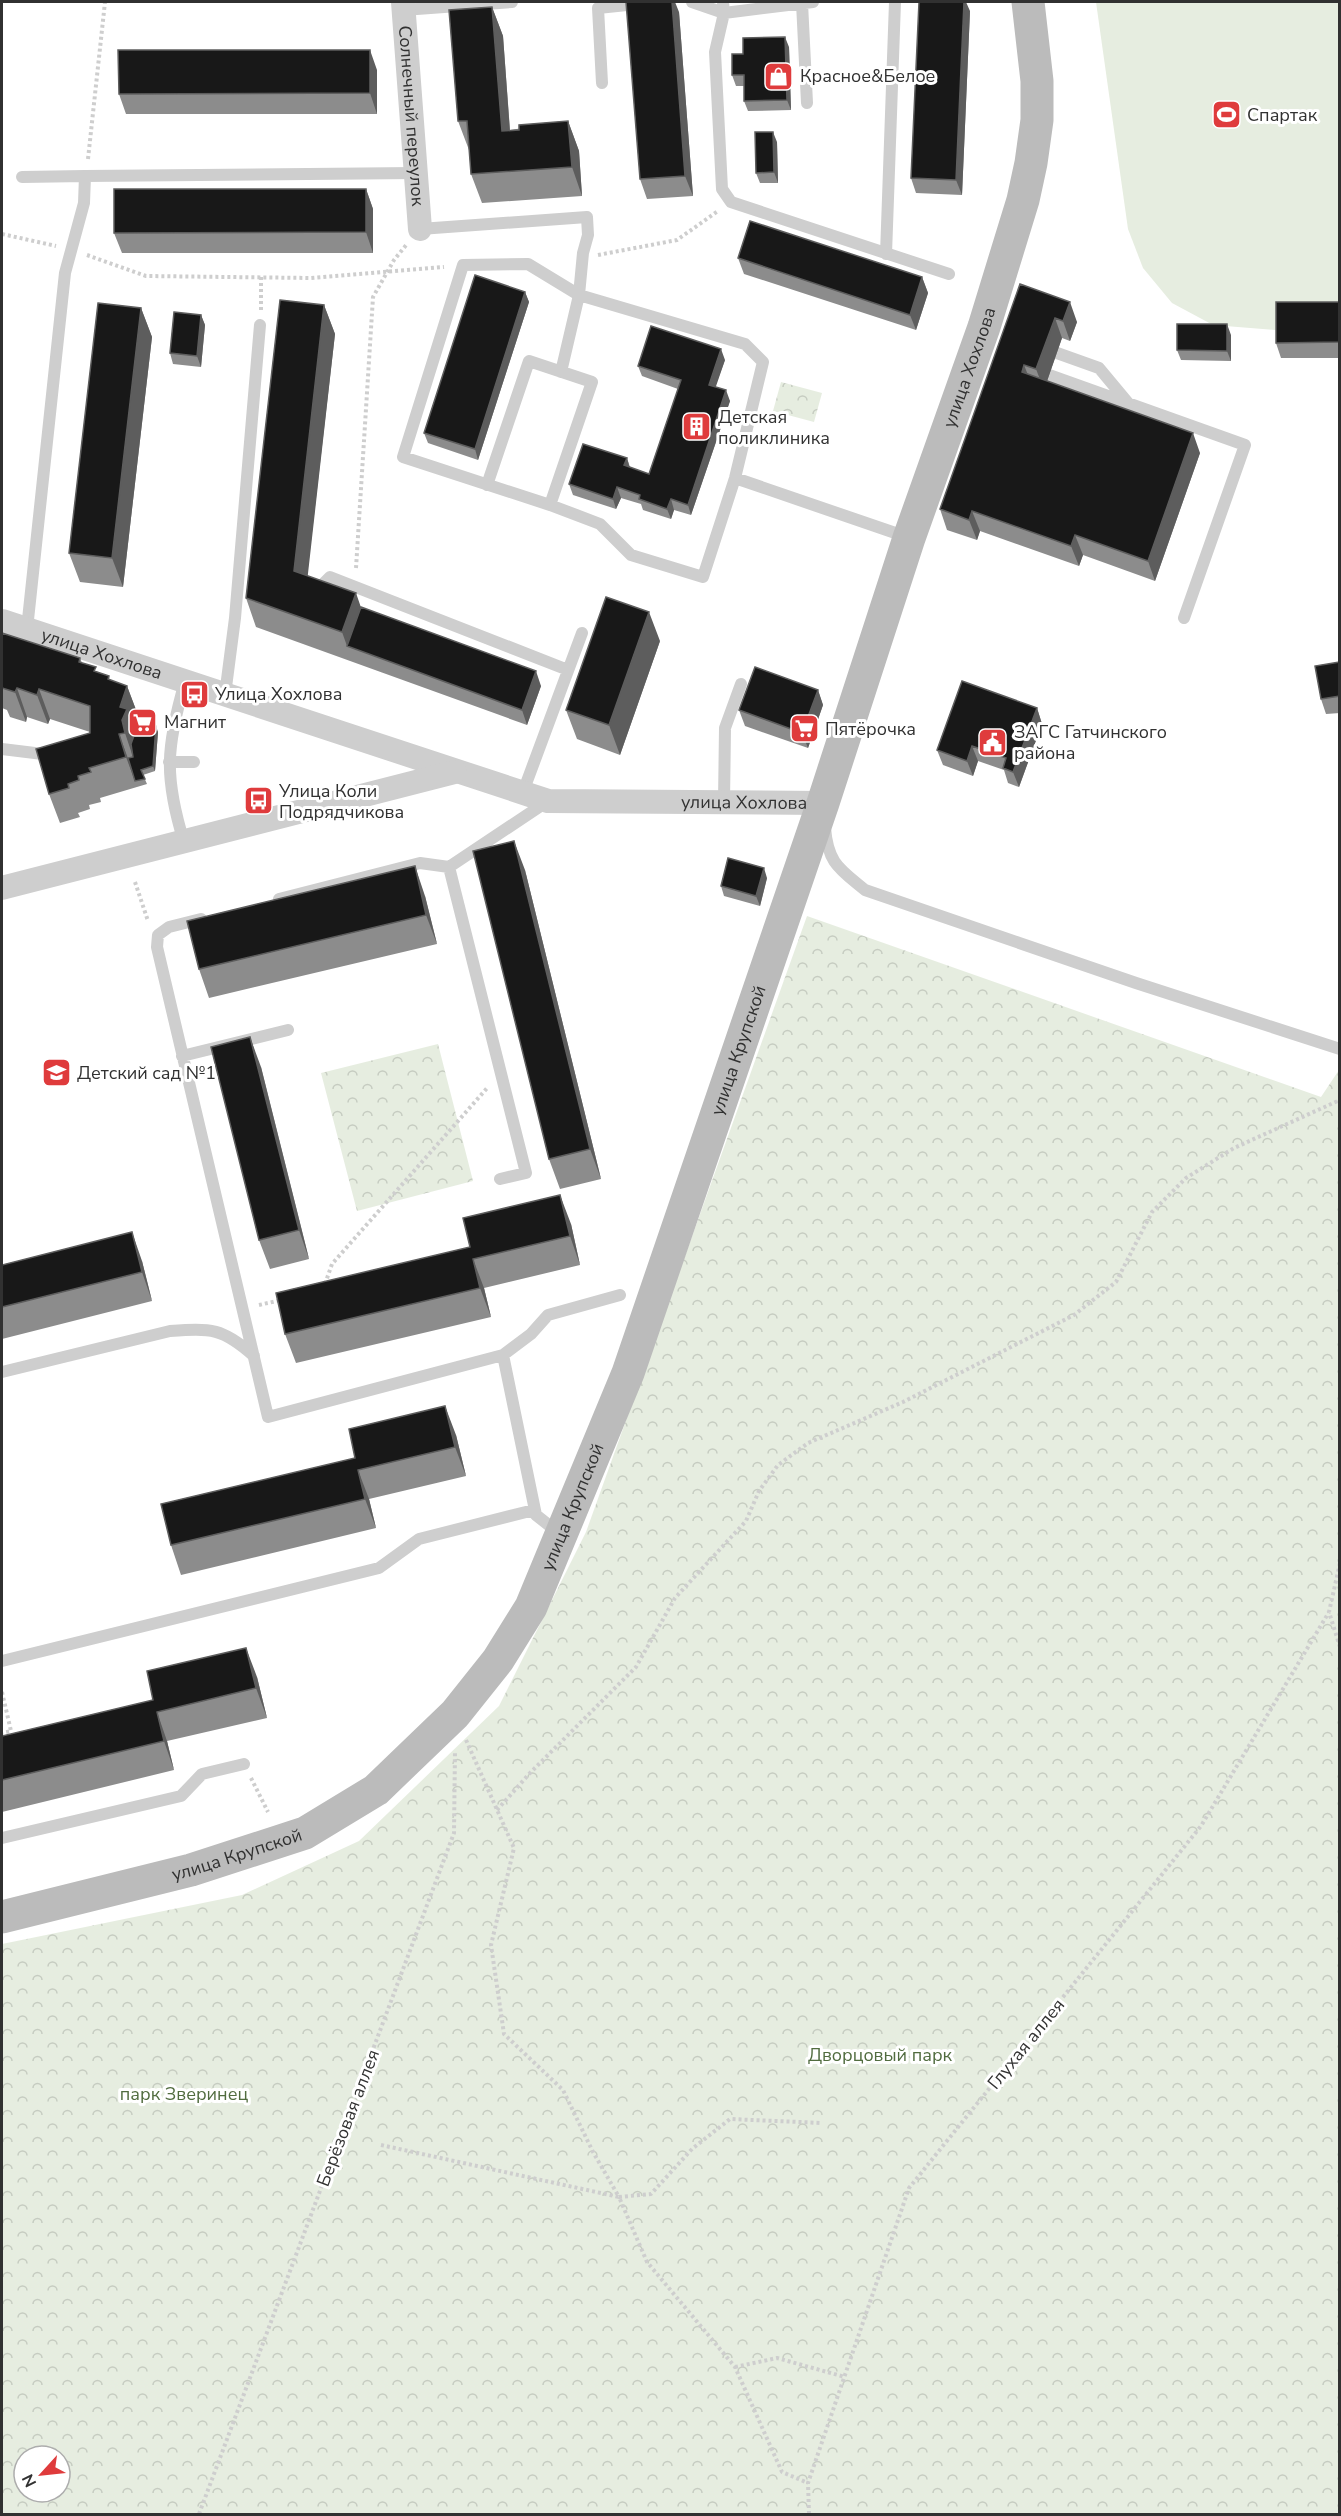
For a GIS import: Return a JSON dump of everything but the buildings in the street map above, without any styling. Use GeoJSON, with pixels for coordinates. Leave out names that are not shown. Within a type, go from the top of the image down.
{"type":"FeatureCollection","features":[{"type":"Feature","properties":{"kind":"street","name":"улица Хохлова"},"geometry":{"type":"LineString","coordinates":[[2,621],[548,801],[823,803],[909,538],[986,340],[1023,200],[1037,120],[1037,81],[1028,2]]}},
{"type":"Feature","properties":{"kind":"street","name":"Солнечный переулок"},"geometry":{"type":"LineString","coordinates":[[403,6],[420,229]]}},
{"type":"Feature","properties":{"kind":"street"},"geometry":{"type":"LineString","coordinates":[[368,794],[385,779],[387,770],[386,763],[374,745]]}},
{"type":"Feature","properties":{"kind":"street"},"geometry":{"type":"LineString","coordinates":[[2,888],[455,772]]}},
{"type":"Feature","properties":{"kind":"street","name":"улица Крупской"},"geometry":{"type":"LineString","coordinates":[[2,1917],[191,1870],[305,1833],[376,1790],[455,1714],[498,1660],[531,1607],[628,1373],[823,803]]}},
{"type":"Feature","properties":{"kind":"lane"},"geometry":{"type":"LineString","coordinates":[[403,6],[512,2]]}},
{"type":"Feature","properties":{"kind":"lane"},"geometry":{"type":"LineString","coordinates":[[602,83],[598,8],[656,2]]}},
{"type":"Feature","properties":{"kind":"lane"},"geometry":{"type":"LineString","coordinates":[[692,2],[723,8],[808,2],[807,103]]}},
{"type":"Feature","properties":{"kind":"lane"},"geometry":{"type":"LineString","coordinates":[[886,254],[895,2]]}},
{"type":"Feature","properties":{"kind":"lane"},"geometry":{"type":"LineString","coordinates":[[723,8],[715,52],[722,189],[731,202],[949,274]]}},
{"type":"Feature","properties":{"kind":"lane"},"geometry":{"type":"LineString","coordinates":[[22,177],[416,173]]}},
{"type":"Feature","properties":{"kind":"lane"},"geometry":{"type":"LineString","coordinates":[[27,629],[65,273],[84,202],[85,176]]}},
{"type":"Feature","properties":{"kind":"lane"},"geometry":{"type":"LineString","coordinates":[[420,229],[587,217],[588,235],[583,253],[579,295],[561,372]]}},
{"type":"Feature","properties":{"kind":"lane"},"geometry":{"type":"LineString","coordinates":[[528,264],[579,295],[745,344],[763,362],[735,478],[703,577],[632,555],[600,524],[550,505],[403,458],[463,265],[528,264]]}},
{"type":"Feature","properties":{"kind":"lane"},"geometry":{"type":"LineString","coordinates":[[225,695],[236,618],[260,325]]}},
{"type":"Feature","properties":{"kind":"lane"},"geometry":{"type":"LineString","coordinates":[[1057,353],[1099,368],[1130,404]]}},
{"type":"Feature","properties":{"kind":"lane"},"geometry":{"type":"LineString","coordinates":[[488,485],[529,361],[592,382],[550,505]]}},
{"type":"Feature","properties":{"kind":"lane"},"geometry":{"type":"LineString","coordinates":[[1049,375],[1245,446],[1184,618]]}},
{"type":"Feature","properties":{"kind":"lane"},"geometry":{"type":"LineString","coordinates":[[735,478],[909,538]]}},
{"type":"Feature","properties":{"kind":"lane"},"geometry":{"type":"LineString","coordinates":[[314,593],[330,577],[568,670]]}},
{"type":"Feature","properties":{"kind":"lane"},"geometry":{"type":"LineString","coordinates":[[523,792],[582,633]]}},
{"type":"Feature","properties":{"kind":"lane"},"geometry":{"type":"LineString","coordinates":[[184,843],[174,809],[169,747],[185,682]]}},
{"type":"Feature","properties":{"kind":"lane"},"geometry":{"type":"LineString","coordinates":[[724,802],[725,728],[741,684]]}},
{"type":"Feature","properties":{"kind":"lane"},"geometry":{"type":"LineString","coordinates":[[2,749],[51,755],[62,753]]}},
{"type":"Feature","properties":{"kind":"lane"},"geometry":{"type":"LineString","coordinates":[[169,762],[194,762]]}},
{"type":"Feature","properties":{"kind":"lane"},"geometry":{"type":"LineString","coordinates":[[272,901],[420,863],[449,867],[548,801]]}},
{"type":"Feature","properties":{"kind":"lane"},"geometry":{"type":"LineString","coordinates":[[823,803],[827,849],[839,868],[865,890],[1340,1049]]}},
{"type":"Feature","properties":{"kind":"lane"},"geometry":{"type":"LineString","coordinates":[[449,867],[526,1173],[500,1179]]}},
{"type":"Feature","properties":{"kind":"lane"},"geometry":{"type":"LineString","coordinates":[[215,915],[169,927],[158,935],[157,947],[268,1417],[503,1355],[531,1334],[548,1316],[620,1295]]}},
{"type":"Feature","properties":{"kind":"lane"},"geometry":{"type":"LineString","coordinates":[[182,1056],[288,1030]]}},
{"type":"Feature","properties":{"kind":"lane"},"geometry":{"type":"LineString","coordinates":[[2,1372],[179,1330],[218,1331],[235,1339],[254,1356]]}},
{"type":"Feature","properties":{"kind":"lane"},"geometry":{"type":"LineString","coordinates":[[503,1355],[534,1510],[536,1515],[561,1534]]}},
{"type":"Feature","properties":{"kind":"lane"},"geometry":{"type":"LineString","coordinates":[[2,1661],[379,1568],[419,1539],[534,1510]]}},
{"type":"Feature","properties":{"kind":"lane"},"geometry":{"type":"LineString","coordinates":[[2,1838],[181,1796],[202,1774],[244,1764]]}},
{"type":"Feature","properties":{"kind":"path"},"geometry":{"type":"LineString","coordinates":[[85,176],[98,84],[105,2]]}},
{"type":"Feature","properties":{"kind":"path"},"geometry":{"type":"LineString","coordinates":[[583,253],[603,256],[677,240],[731,202]]}},
{"type":"Feature","properties":{"kind":"path"},"geometry":{"type":"LineString","coordinates":[[355,587],[373,297],[394,260],[420,229]]}},
{"type":"Feature","properties":{"kind":"path"},"geometry":{"type":"LineString","coordinates":[[2,234],[71,250],[146,276],[311,278],[463,265]]}},
{"type":"Feature","properties":{"kind":"path"},"geometry":{"type":"LineString","coordinates":[[260,325],[261,278]]}},
{"type":"Feature","properties":{"kind":"path"},"geometry":{"type":"LineString","coordinates":[[135,882],[157,947]]}},
{"type":"Feature","properties":{"kind":"path"},"geometry":{"type":"LineString","coordinates":[[323,1289],[332,1264],[501,1073]]}},
{"type":"Feature","properties":{"kind":"path"},"geometry":{"type":"LineString","coordinates":[[496,1810],[636,1667],[675,1598],[746,1521],[759,1491],[778,1465],[808,1443],[903,1402],[1074,1315],[1116,1282],[1152,1212],[1186,1178],[1234,1148],[1340,1100]]}},
{"type":"Feature","properties":{"kind":"path"},"geometry":{"type":"LineString","coordinates":[[243,1310],[289,1298]]}},
{"type":"Feature","properties":{"kind":"path"},"geometry":{"type":"LineString","coordinates":[[1340,1563],[1329,1612],[1340,1647]]}},
{"type":"Feature","properties":{"kind":"path","name":"Глухая аллея"},"geometry":{"type":"LineString","coordinates":[[808,2514],[808,2483],[909,2188],[1201,1826],[1329,1612]]}},
{"type":"Feature","properties":{"kind":"path"},"geometry":{"type":"LineString","coordinates":[[2,1692],[11,1731],[2,1733]]}},
{"type":"Feature","properties":{"kind":"path","name":"Берёзовая аллея"},"geometry":{"type":"LineString","coordinates":[[199,2514],[454,1833],[455,1714]]}},
{"type":"Feature","properties":{"kind":"path"},"geometry":{"type":"LineString","coordinates":[[244,1764],[268,1812]]}},
{"type":"Feature","properties":{"kind":"path"},"geometry":{"type":"LineString","coordinates":[[480,1771],[514,1848],[491,1946],[504,2034],[563,2090],[593,2152],[619,2197],[647,2262],[735,2367],[782,2472],[808,2483]]}},
{"type":"Feature","properties":{"kind":"path"},"geometry":{"type":"LineString","coordinates":[[381,2145],[619,2197],[651,2194],[692,2149],[730,2119],[822,2123]]}},
{"type":"Feature","properties":{"kind":"path"},"geometry":{"type":"LineString","coordinates":[[735,2367],[777,2358],[845,2377]]}},
{"type":"Feature","properties":{"kind":"green space","name":"Спартак"},"geometry":{"type":"Polygon","coordinates":[[[1096,2],[1339,2],[1340,305],[1337,308],[1275,330],[1213,325],[1172,303],[1143,268],[1128,229],[1096,2]]]}},
{"type":"Feature","properties":{"kind":"green space"},"geometry":{"type":"Polygon","coordinates":[[[781,382],[822,393],[814,422],[773,411],[781,382]]]}},
{"type":"Feature","properties":{"kind":"green space","name":"Дворцовый парк"},"geometry":{"type":"Polygon","coordinates":[[[807,916],[1321,1097],[1339,1070],[1339,2514],[2,2514],[2,1944],[242,1895],[359,1841],[499,1706],[586,1532],[807,916]]]}},
{"type":"Feature","properties":{"kind":"green space"},"geometry":{"type":"Polygon","coordinates":[[[438,1044],[473,1181],[357,1211],[321,1073],[438,1044]]]}},
{"type":"Feature","properties":{"kind":"place","name":"Красное&Белое"},"geometry":{"type":"Point","coordinates":[779,76]}},
{"type":"Feature","properties":{"kind":"place","name":"Спартак"},"geometry":{"type":"Point","coordinates":[1226,115]}},
{"type":"Feature","properties":{"kind":"place","name":"Детская поликлиника"},"geometry":{"type":"Point","coordinates":[697,427]}},
{"type":"Feature","properties":{"kind":"place","name":"Улица Хохлова"},"geometry":{"type":"Point","coordinates":[194,694]}},
{"type":"Feature","properties":{"kind":"place","name":"Магнит"},"geometry":{"type":"Point","coordinates":[143,722]}},
{"type":"Feature","properties":{"kind":"place","name":"Пятёрочка"},"geometry":{"type":"Point","coordinates":[804,729]}},
{"type":"Feature","properties":{"kind":"place","name":"ЗАГС Гатчинского района"},"geometry":{"type":"Point","coordinates":[993,742]}},
{"type":"Feature","properties":{"kind":"place","name":"Улица Коли Подрядчикова"},"geometry":{"type":"Point","coordinates":[258,801]}},
{"type":"Feature","properties":{"kind":"place","name":"Детский сад №1"},"geometry":{"type":"Point","coordinates":[56,1073]}},
{"type":"Feature","properties":{"kind":"park label","name":"парк Зверинец"},"geometry":{"type":"Point","coordinates":[184,2094]}}]}
